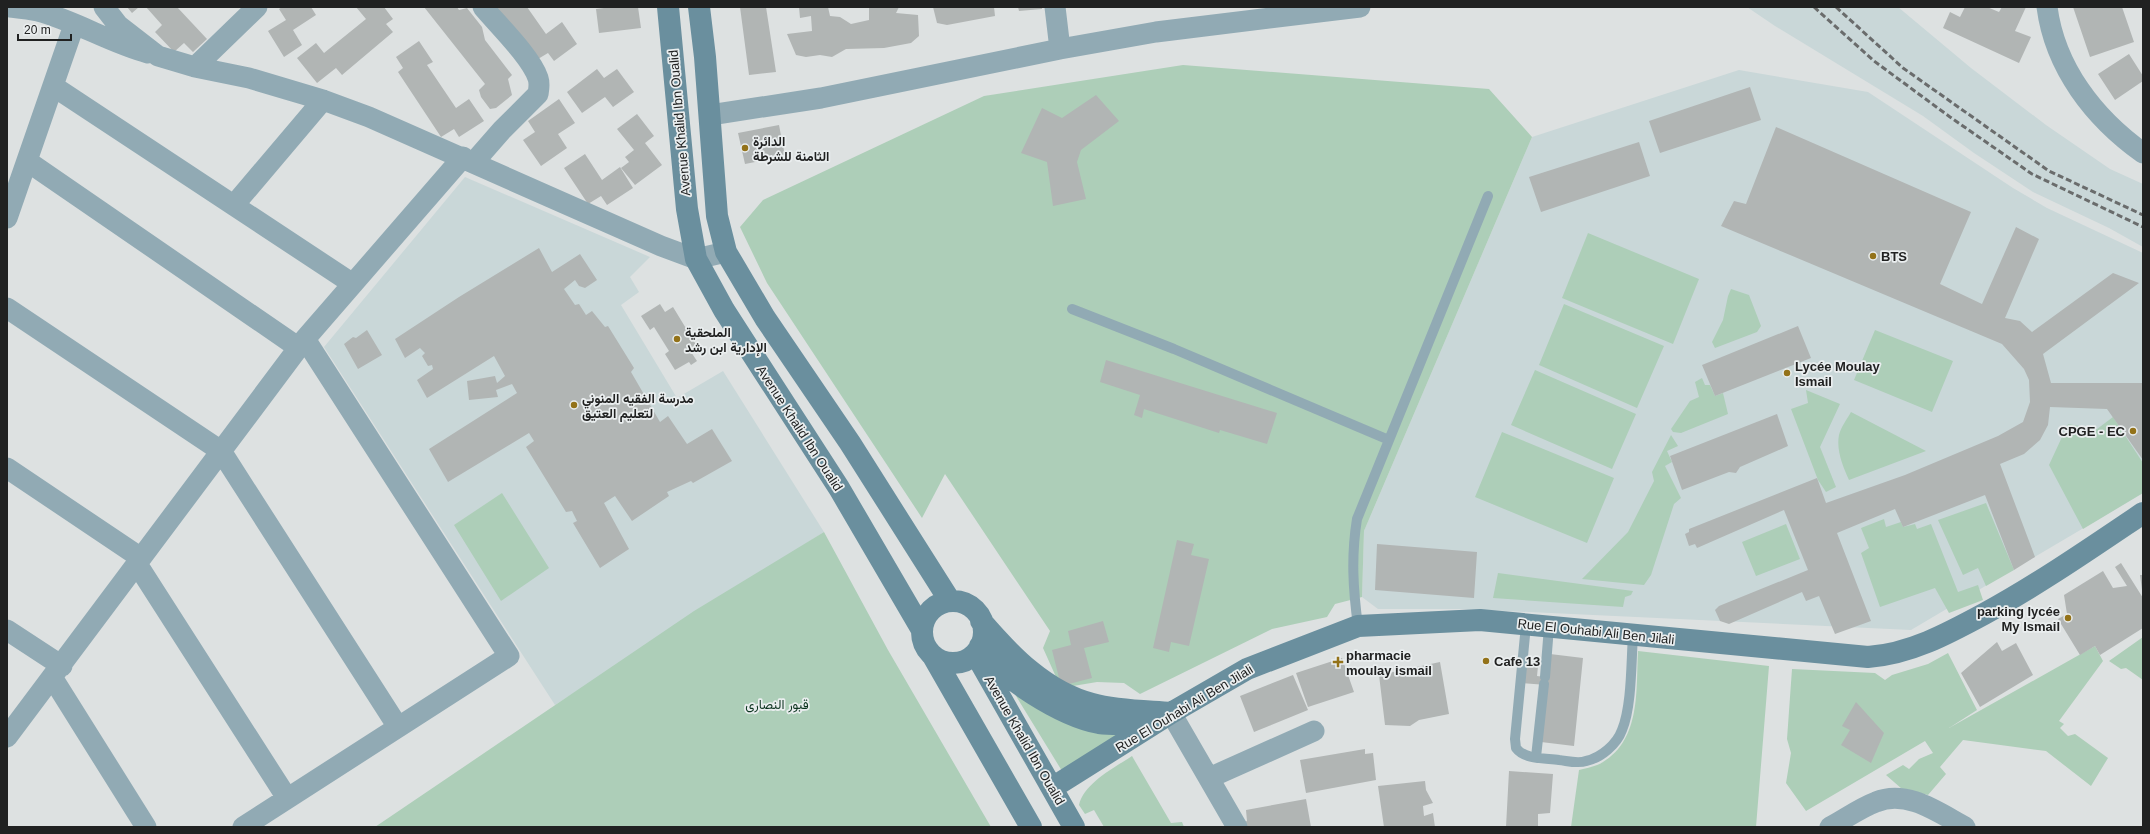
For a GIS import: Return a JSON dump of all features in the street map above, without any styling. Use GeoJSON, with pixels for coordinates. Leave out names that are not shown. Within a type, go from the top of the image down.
{"type":"FeatureCollection","features":[{"type":"Feature","properties":{"kind":"main road","name":"Avenue Khalid Ibn Oualid"},"geometry":{"type":"LineString","coordinates":[[668,7],[687,209],[696,259],[724,310],[839,488],[922,630]]}},
{"type":"Feature","properties":{"kind":"main road"},"geometry":{"type":"LineString","coordinates":[[699,7],[710,115],[717,216],[726,252],[765,318],[850,443],[950,601]]}},
{"type":"Feature","properties":{"kind":"main road","name":"Rue El Ouhabi Ali Ben Jilali"},"geometry":{"type":"LineString","coordinates":[[1052,788],[1164,717],[1246,669],[1358,626],[1452,620],[1480,620],[1633,636],[1868,657],[1890,655],[1948,634],[2033,587],[2143,513]]}},
{"type":"Feature","properties":{"kind":"main road"},"geometry":{"type":"LineString","coordinates":[[933,656],[950,663],[959,662],[977,650],[983,630],[977,613],[969,606],[960,602],[950,601],[942,603],[931,611],[924,622],[922,630],[927,649],[933,656],[1031,827]]}},
{"type":"Feature","properties":{"kind":"main road"},"geometry":{"type":"LineString","coordinates":[[981,621],[1006,650],[1036,675],[1059,691],[1092,704],[1164,717]]}},
{"type":"Feature","properties":{"kind":"main road","name":"Avenue Khalid Ibn Oualid"},"geometry":{"type":"LineString","coordinates":[[977,650],[1074,827]]}},
{"type":"Feature","properties":{"kind":"main road"},"geometry":{"type":"LineString","coordinates":[[977,650],[1009,677],[1068,712],[1099,722],[1134,724],[1164,717]]}},
{"type":"Feature","properties":{"kind":"street"},"geometry":{"type":"LineString","coordinates":[[10,7],[37,11],[123,46],[195,67],[249,78],[323,100],[369,117],[661,246],[696,259],[726,252]]}},
{"type":"Feature","properties":{"kind":"street"},"geometry":{"type":"LineString","coordinates":[[104,7],[118,25],[158,56]]}},
{"type":"Feature","properties":{"kind":"street"},"geometry":{"type":"LineString","coordinates":[[195,67],[256,7]]}},
{"type":"Feature","properties":{"kind":"street"},"geometry":{"type":"LineString","coordinates":[[7,737],[302,343],[353,284],[469,160],[538,94],[540,87],[538,79],[528,61],[482,7]]}},
{"type":"Feature","properties":{"kind":"street"},"geometry":{"type":"LineString","coordinates":[[1055,7],[1060,48]]}},
{"type":"Feature","properties":{"kind":"street"},"geometry":{"type":"LineString","coordinates":[[710,115],[821,98],[1060,48],[1163,31],[1360,7]]}},
{"type":"Feature","properties":{"kind":"street"},"geometry":{"type":"LineString","coordinates":[[2047,7],[2054,41],[2063,64],[2087,100],[2121,138],[2143,153]]}},
{"type":"Feature","properties":{"kind":"street"},"geometry":{"type":"LineString","coordinates":[[7,218],[74,25]]}},
{"type":"Feature","properties":{"kind":"street"},"geometry":{"type":"LineString","coordinates":[[53,86],[353,284]]}},
{"type":"Feature","properties":{"kind":"street"},"geometry":{"type":"LineString","coordinates":[[234,205],[323,100]]}},
{"type":"Feature","properties":{"kind":"street"},"geometry":{"type":"LineString","coordinates":[[27,161],[302,343],[509,656],[243,827]]}},
{"type":"Feature","properties":{"kind":"street"},"geometry":{"type":"LineString","coordinates":[[7,308],[222,451],[398,727]]}},
{"type":"Feature","properties":{"kind":"street"},"geometry":{"type":"LineString","coordinates":[[7,468],[139,561],[287,798]]}},
{"type":"Feature","properties":{"kind":"street"},"geometry":{"type":"LineString","coordinates":[[7,630],[57,672],[146,827]]}},
{"type":"Feature","properties":{"kind":"street"},"geometry":{"type":"LineString","coordinates":[[1164,717],[1209,778],[1237,827]]}},
{"type":"Feature","properties":{"kind":"street"},"geometry":{"type":"LineString","coordinates":[[1209,778],[1314,731]]}},
{"type":"Feature","properties":{"kind":"street"},"geometry":{"type":"LineString","coordinates":[[1830,827],[1876,802],[1890,798],[1920,803],[1965,827]]}},
{"type":"Feature","properties":{"kind":"lane"},"geometry":{"type":"LineString","coordinates":[[1358,626],[1353,587],[1353,546],[1356,519],[1488,196]]}},
{"type":"Feature","properties":{"kind":"lane"},"geometry":{"type":"LineString","coordinates":[[1072,309],[1174,349],[1389,440]]}},
{"type":"Feature","properties":{"kind":"lane"},"geometry":{"type":"LineString","coordinates":[[1526,624],[1515,744],[1522,754],[1536,757],[1585,762],[1597,758],[1609,748],[1622,731],[1626,715],[1633,636]]}},
{"type":"Feature","properties":{"kind":"lane"},"geometry":{"type":"LineString","coordinates":[[1536,757],[1549,627]]}},
{"type":"Feature","properties":{"kind":"shaded area"},"geometry":{"type":"Polygon","coordinates":[[[1747,7],[1898,7],[1971,68],[2046,125],[2110,169],[2143,184],[2143,247],[2109,228],[2033,192],[1974,153],[1923,116],[1775,26],[1747,7]]]}},
{"type":"Feature","properties":{"kind":"shaded area","name":"Lycée Moulay Ismail"},"geometry":{"type":"Polygon","coordinates":[[[1739,70],[1868,92],[2013,188],[2047,208],[2143,253],[2143,493],[1911,630],[1464,609],[1378,609],[1362,597],[1364,531],[1532,137],[1739,70]]]}},
{"type":"Feature","properties":{"kind":"shaded area"},"geometry":{"type":"Polygon","coordinates":[[[465,177],[650,257],[630,277],[639,292],[621,305],[677,398],[723,371],[824,532],[555,705],[324,347],[465,177]]]}},
{"type":"Feature","properties":{"kind":"green space"},"geometry":{"type":"Polygon","coordinates":[[[1183,65],[1489,89],[1532,137],[1364,531],[1362,597],[1335,604],[1327,617],[1272,629],[1140,694],[1124,683],[1097,682],[1061,688],[1043,648],[1050,631],[945,474],[922,518],[767,283],[740,227],[763,200],[984,96],[1183,65]]]}},
{"type":"Feature","properties":{"kind":"green space"},"geometry":{"type":"Polygon","coordinates":[[[1588,233],[1699,279],[1673,344],[1562,298],[1588,233]]]}},
{"type":"Feature","properties":{"kind":"green space"},"geometry":{"type":"Polygon","coordinates":[[[1731,289],[1749,295],[1761,326],[1757,332],[1715,348],[1712,342],[1723,320],[1731,289]]]}},
{"type":"Feature","properties":{"kind":"green space"},"geometry":{"type":"Polygon","coordinates":[[[1564,304],[1664,346],[1637,408],[1539,365],[1564,304]]]}},
{"type":"Feature","properties":{"kind":"green space"},"geometry":{"type":"Polygon","coordinates":[[[1875,330],[1953,361],[1932,412],[1854,380],[1875,330]]]}},
{"type":"Feature","properties":{"kind":"green space"},"geometry":{"type":"Polygon","coordinates":[[[1535,370],[1636,414],[1612,469],[1511,425],[1535,370]]]}},
{"type":"Feature","properties":{"kind":"green space"},"geometry":{"type":"Polygon","coordinates":[[[1702,378],[1705,385],[1710,385],[1715,396],[1723,393],[1728,414],[1681,433],[1673,432],[1671,429],[1690,401],[1699,397],[1695,382],[1702,378]]]}},
{"type":"Feature","properties":{"kind":"green space"},"geometry":{"type":"Polygon","coordinates":[[[1806,390],[1840,404],[1820,447],[1836,487],[1826,492],[1818,480],[1791,409],[1808,403],[1806,390]]]}},
{"type":"Feature","properties":{"kind":"green space"},"geometry":{"type":"Polygon","coordinates":[[[1851,412],[1926,451],[1849,480],[1844,470],[1838,447],[1838,441],[1841,429],[1851,412]]]}},
{"type":"Feature","properties":{"kind":"green space"},"geometry":{"type":"Polygon","coordinates":[[[2113,417],[2143,463],[2143,493],[2083,529],[2049,465],[2068,424],[2097,429],[2113,417]]]}},
{"type":"Feature","properties":{"kind":"green space"},"geometry":{"type":"Polygon","coordinates":[[[1502,432],[1614,478],[1587,543],[1475,497],[1502,432]]]}},
{"type":"Feature","properties":{"kind":"green space"},"geometry":{"type":"Polygon","coordinates":[[[1671,435],[1678,446],[1667,451],[1672,462],[1665,466],[1681,498],[1674,504],[1651,575],[1644,585],[1582,579],[1628,532],[1654,481],[1652,472],[1671,435]]]}},
{"type":"Feature","properties":{"kind":"green space"},"geometry":{"type":"Polygon","coordinates":[[[502,493],[549,568],[501,601],[454,525],[502,493]]]}},
{"type":"Feature","properties":{"kind":"green space"},"geometry":{"type":"Polygon","coordinates":[[[1986,503],[2014,570],[1986,586],[1978,568],[1963,575],[1938,520],[1986,503]]]}},
{"type":"Feature","properties":{"kind":"green space"},"geometry":{"type":"Polygon","coordinates":[[[1884,519],[1886,527],[1901,522],[1903,527],[1915,524],[1917,529],[1931,524],[1958,592],[1978,585],[1983,600],[1949,613],[1935,588],[1880,607],[1861,553],[1869,548],[1861,528],[1884,519]]]}},
{"type":"Feature","properties":{"kind":"green space"},"geometry":{"type":"Polygon","coordinates":[[[1786,524],[1800,559],[1756,576],[1742,542],[1786,524]]]}},
{"type":"Feature","properties":{"kind":"green space","name":"قبور النصارى"},"geometry":{"type":"Polygon","coordinates":[[[824,532],[888,650],[991,827],[375,827],[694,611],[824,532]]]}},
{"type":"Feature","properties":{"kind":"green space"},"geometry":{"type":"Polygon","coordinates":[[[1498,573],[1633,591],[1631,595],[1625,597],[1623,607],[1493,598],[1498,573]]]}},
{"type":"Feature","properties":{"kind":"green space"},"geometry":{"type":"Polygon","coordinates":[[[2143,637],[2143,680],[2126,668],[2121,669],[2109,661],[2143,637]]]}},
{"type":"Feature","properties":{"kind":"green space"},"geometry":{"type":"Polygon","coordinates":[[[2095,646],[2103,661],[2059,721],[2064,724],[2060,728],[2068,736],[2075,734],[2108,758],[2091,786],[2046,751],[1963,740],[1940,767],[1946,774],[1928,795],[1902,789],[1886,775],[1903,765],[1909,769],[1919,759],[1933,753],[1925,741],[1806,811],[1786,783],[1791,753],[1787,739],[1792,669],[1875,673],[1885,680],[1892,675],[1928,664],[1948,653],[1977,710],[1949,728],[2095,646]]]}},
{"type":"Feature","properties":{"kind":"green space"},"geometry":{"type":"Polygon","coordinates":[[[1638,651],[1769,666],[1756,827],[1571,827],[1579,770],[1592,767],[1603,762],[1615,752],[1624,740],[1630,727],[1636,697],[1638,651]]]}},
{"type":"Feature","properties":{"kind":"green space"},"geometry":{"type":"Polygon","coordinates":[[[1013,691],[1122,733],[1062,771],[1013,691]]]}},
{"type":"Feature","properties":{"kind":"green space"},"geometry":{"type":"Polygon","coordinates":[[[1132,756],[1171,823],[1182,822],[1184,827],[1104,827],[1094,810],[1085,814],[1079,805],[1087,790],[1093,783],[1132,756]]]}},
{"type":"Feature","properties":{"kind":"building"},"geometry":{"type":"Polygon","coordinates":[[[127,7],[139,7],[132,13],[127,7]]]}},
{"type":"Feature","properties":{"kind":"building"},"geometry":{"type":"Polygon","coordinates":[[[146,7],[177,7],[207,39],[193,52],[184,43],[174,52],[155,32],[162,25],[146,7]]]}},
{"type":"Feature","properties":{"kind":"building"},"geometry":{"type":"Polygon","coordinates":[[[282,7],[311,7],[316,15],[293,30],[302,45],[284,57],[268,31],[286,20],[279,9],[282,7]]]}},
{"type":"Feature","properties":{"kind":"building"},"geometry":{"type":"Polygon","coordinates":[[[356,7],[384,7],[393,19],[386,24],[393,32],[342,75],[336,68],[317,83],[297,58],[316,43],[324,53],[366,19],[356,7]]]}},
{"type":"Feature","properties":{"kind":"building"},"geometry":{"type":"Polygon","coordinates":[[[424,7],[457,7],[459,10],[467,8],[482,27],[485,40],[512,75],[508,79],[512,95],[496,108],[490,109],[481,97],[479,90],[485,84],[424,7]]]}},
{"type":"Feature","properties":{"kind":"building"},"geometry":{"type":"Polygon","coordinates":[[[494,7],[527,7],[546,34],[562,22],[577,44],[554,61],[548,53],[533,62],[494,7]]]}},
{"type":"Feature","properties":{"kind":"building"},"geometry":{"type":"Polygon","coordinates":[[[612,7],[638,7],[641,28],[599,33],[596,9],[612,7]]]}},
{"type":"Feature","properties":{"kind":"building"},"geometry":{"type":"Polygon","coordinates":[[[740,7],[766,7],[776,72],[749,75],[740,7]]]}},
{"type":"Feature","properties":{"kind":"building"},"geometry":{"type":"Polygon","coordinates":[[[799,7],[828,7],[830,16],[840,17],[851,24],[869,20],[869,7],[899,7],[896,13],[918,15],[919,36],[911,43],[884,48],[846,49],[832,57],[820,55],[806,57],[796,55],[787,34],[812,31],[811,16],[800,18],[799,7]]]}},
{"type":"Feature","properties":{"kind":"building"},"geometry":{"type":"Polygon","coordinates":[[[933,7],[994,7],[995,16],[947,25],[937,23],[933,7]]]}},
{"type":"Feature","properties":{"kind":"building"},"geometry":{"type":"Polygon","coordinates":[[[1018,7],[1042,7],[1042,9],[1019,11],[1018,7]]]}},
{"type":"Feature","properties":{"kind":"building"},"geometry":{"type":"Polygon","coordinates":[[[1965,7],[1987,7],[1999,12],[2002,7],[2026,7],[2015,31],[2031,37],[2019,63],[1943,28],[1950,12],[1960,17],[1965,7]]]}},
{"type":"Feature","properties":{"kind":"building"},"geometry":{"type":"Polygon","coordinates":[[[2073,7],[2122,7],[2134,42],[2090,57],[2073,7]]]}},
{"type":"Feature","properties":{"kind":"building"},"geometry":{"type":"Polygon","coordinates":[[[419,41],[433,62],[427,65],[456,108],[469,99],[484,121],[459,137],[454,129],[441,137],[398,72],[403,68],[396,57],[419,41]]]}},
{"type":"Feature","properties":{"kind":"building"},"geometry":{"type":"Polygon","coordinates":[[[2129,54],[2143,76],[2143,81],[2115,100],[2098,74],[2129,54]]]}},
{"type":"Feature","properties":{"kind":"building"},"geometry":{"type":"Polygon","coordinates":[[[597,69],[604,78],[617,69],[634,92],[613,107],[605,97],[582,113],[567,92],[597,69]]]}},
{"type":"Feature","properties":{"kind":"building"},"geometry":{"type":"Polygon","coordinates":[[[1750,87],[1761,120],[1660,153],[1649,121],[1750,87]]]}},
{"type":"Feature","properties":{"kind":"building"},"geometry":{"type":"Polygon","coordinates":[[[1096,95],[1119,121],[1081,150],[1077,162],[1086,199],[1053,206],[1047,162],[1021,153],[1042,108],[1062,118],[1096,95]]]}},
{"type":"Feature","properties":{"kind":"building"},"geometry":{"type":"Polygon","coordinates":[[[559,99],[575,123],[558,134],[567,148],[541,166],[523,140],[535,132],[528,121],[559,99]]]}},
{"type":"Feature","properties":{"kind":"building"},"geometry":{"type":"Polygon","coordinates":[[[637,114],[654,136],[645,143],[662,165],[635,185],[621,168],[629,162],[625,157],[634,150],[617,129],[637,114]]]}},
{"type":"Feature","properties":{"kind":"building"},"geometry":{"type":"Polygon","coordinates":[[[779,125],[785,156],[745,164],[738,133],[779,125]]]}},
{"type":"Feature","properties":{"kind":"building"},"geometry":{"type":"Polygon","coordinates":[[[1776,127],[1971,212],[1940,284],[1982,304],[2016,227],[2039,239],[2005,318],[2020,321],[2032,332],[2113,273],[2139,283],[2043,354],[2051,383],[2143,383],[2143,460],[2107,409],[2050,407],[2048,425],[2040,440],[2024,454],[2000,464],[2035,557],[2014,570],[1985,495],[1903,527],[1895,509],[1837,533],[1871,621],[1835,634],[1819,596],[1806,601],[1802,592],[1729,624],[1720,621],[1715,610],[1719,606],[1808,570],[1784,510],[1697,548],[1695,544],[1689,546],[1685,534],[1689,532],[1689,529],[1817,478],[1826,503],[1905,475],[1998,436],[2023,422],[2030,402],[2029,380],[2024,369],[2002,344],[1721,226],[1734,201],[1746,204],[1776,127]]]}},
{"type":"Feature","properties":{"kind":"building"},"geometry":{"type":"Polygon","coordinates":[[[1639,142],[1650,176],[1541,212],[1529,177],[1639,142]]]}},
{"type":"Feature","properties":{"kind":"building"},"geometry":{"type":"Polygon","coordinates":[[[585,154],[602,180],[620,167],[633,188],[607,205],[601,196],[588,204],[564,168],[585,154]]]}},
{"type":"Feature","properties":{"kind":"building","name":"مدرسة الفقيه المنوني لتعليم العتيق"},"geometry":{"type":"Polygon","coordinates":[[[539,248],[552,272],[580,254],[597,280],[585,288],[579,286],[575,280],[564,289],[575,305],[579,304],[586,315],[592,311],[605,327],[608,326],[634,368],[631,372],[660,422],[668,416],[687,444],[712,429],[732,461],[693,483],[691,481],[667,492],[669,496],[632,521],[615,496],[604,503],[629,549],[600,568],[573,523],[577,521],[572,511],[566,512],[526,447],[534,441],[529,433],[448,482],[429,449],[517,393],[512,384],[496,390],[498,397],[469,400],[467,381],[495,376],[497,383],[505,376],[494,356],[427,398],[417,380],[433,369],[432,365],[428,366],[422,356],[425,353],[420,348],[405,358],[395,339],[459,297],[539,248]]]}},
{"type":"Feature","properties":{"kind":"building","name":"الملحقية الإدارية ابن رشد"},"geometry":{"type":"Polygon","coordinates":[[[660,304],[665,312],[673,307],[698,348],[691,352],[697,361],[691,365],[689,362],[675,370],[665,354],[669,351],[654,327],[650,330],[641,316],[660,304]]]}},
{"type":"Feature","properties":{"kind":"building"},"geometry":{"type":"Polygon","coordinates":[[[1798,326],[1811,358],[1715,396],[1702,365],[1798,326]]]}},
{"type":"Feature","properties":{"kind":"building"},"geometry":{"type":"Polygon","coordinates":[[[367,330],[382,355],[358,369],[344,344],[353,337],[356,338],[367,330]]]}},
{"type":"Feature","properties":{"kind":"building"},"geometry":{"type":"Polygon","coordinates":[[[1106,360],[1277,413],[1267,444],[1220,430],[1219,433],[1144,409],[1142,418],[1134,415],[1140,395],[1100,382],[1106,360]]]}},
{"type":"Feature","properties":{"kind":"building"},"geometry":{"type":"Polygon","coordinates":[[[1777,414],[1788,446],[1740,467],[1736,473],[1729,472],[1682,490],[1670,456],[1777,414]]]}},
{"type":"Feature","properties":{"kind":"building"},"geometry":{"type":"Polygon","coordinates":[[[1177,540],[1194,544],[1191,555],[1209,559],[1189,646],[1171,642],[1169,652],[1153,648],[1177,540]]]}},
{"type":"Feature","properties":{"kind":"building"},"geometry":{"type":"Polygon","coordinates":[[[1377,544],[1477,552],[1474,598],[1375,590],[1377,544]]]}},
{"type":"Feature","properties":{"kind":"building"},"geometry":{"type":"Polygon","coordinates":[[[2121,563],[2143,598],[2143,628],[2100,655],[2095,646],[2080,655],[2058,619],[2067,614],[2064,595],[2103,571],[2113,588],[2127,586],[2115,567],[2121,563]]]}},
{"type":"Feature","properties":{"kind":"building"},"geometry":{"type":"Polygon","coordinates":[[[2140,575],[2143,575],[2143,590],[2142,590],[2140,575]]]}},
{"type":"Feature","properties":{"kind":"building"},"geometry":{"type":"Polygon","coordinates":[[[1103,621],[1109,642],[1084,648],[1092,678],[1061,686],[1052,650],[1071,645],[1068,631],[1103,621]]]}},
{"type":"Feature","properties":{"kind":"building"},"geometry":{"type":"Polygon","coordinates":[[[1997,642],[2002,651],[2016,643],[2033,675],[1980,707],[1961,673],[1997,642]]]}},
{"type":"Feature","properties":{"kind":"building"},"geometry":{"type":"Polygon","coordinates":[[[1550,654],[1583,658],[1574,746],[1541,742],[1547,685],[1521,683],[1523,665],[1538,666],[1537,676],[1545,677],[1550,654]]]}},
{"type":"Feature","properties":{"kind":"building"},"geometry":{"type":"Polygon","coordinates":[[[1342,658],[1354,692],[1308,707],[1296,673],[1342,658]]]}},
{"type":"Feature","properties":{"kind":"building"},"geometry":{"type":"Polygon","coordinates":[[[1440,662],[1449,714],[1419,720],[1410,726],[1385,725],[1379,675],[1440,662]]]}},
{"type":"Feature","properties":{"kind":"building"},"geometry":{"type":"Polygon","coordinates":[[[1293,675],[1308,710],[1254,732],[1240,696],[1293,675]]]}},
{"type":"Feature","properties":{"kind":"building"},"geometry":{"type":"Polygon","coordinates":[[[1856,702],[1884,733],[1871,763],[1841,745],[1850,730],[1842,726],[1856,702]]]}},
{"type":"Feature","properties":{"kind":"building"},"geometry":{"type":"Polygon","coordinates":[[[1365,749],[1365,754],[1373,753],[1376,780],[1306,793],[1300,760],[1365,749]]]}},
{"type":"Feature","properties":{"kind":"building"},"geometry":{"type":"Polygon","coordinates":[[[1509,771],[1553,774],[1550,813],[1538,814],[1538,827],[1506,827],[1509,771]]]}},
{"type":"Feature","properties":{"kind":"building"},"geometry":{"type":"Polygon","coordinates":[[[1425,781],[1426,790],[1433,803],[1423,806],[1424,816],[1433,813],[1435,827],[1384,827],[1378,786],[1425,781]]]}},
{"type":"Feature","properties":{"kind":"building"},"geometry":{"type":"Polygon","coordinates":[[[1306,799],[1311,827],[1243,827],[1242,823],[1247,821],[1246,810],[1306,799]]]}},
{"type":"Feature","properties":{"kind":"railway"},"geometry":{"type":"LineString","coordinates":[[1814,7],[1874,61],[1950,117],[2032,174],[2143,227]]}},
{"type":"Feature","properties":{"kind":"railway"},"geometry":{"type":"LineString","coordinates":[[1836,7],[1903,68],[2049,171],[2143,215]]}},
{"type":"Feature","properties":{"kind":"place","name":"الدائرة الثامنة للشرطة"},"geometry":{"type":"Point","coordinates":[745,148]}},
{"type":"Feature","properties":{"kind":"place","name":"BTS"},"geometry":{"type":"Point","coordinates":[1873,256]}},
{"type":"Feature","properties":{"kind":"place","name":"الملحقية الإدارية ابن رشد"},"geometry":{"type":"Point","coordinates":[677,339]}},
{"type":"Feature","properties":{"kind":"place","name":"Lycée Moulay Ismail"},"geometry":{"type":"Point","coordinates":[1787,373]}},
{"type":"Feature","properties":{"kind":"place","name":"مدرسة الفقيه المنوني لتعليم العتيق"},"geometry":{"type":"Point","coordinates":[574,405]}},
{"type":"Feature","properties":{"kind":"place","name":"CPGE - EC"},"geometry":{"type":"Point","coordinates":[2133,431]}},
{"type":"Feature","properties":{"kind":"place","name":"parking lycée My Ismail"},"geometry":{"type":"Point","coordinates":[2068,618]}},
{"type":"Feature","properties":{"kind":"place","name":"Cafe 13"},"geometry":{"type":"Point","coordinates":[1486,661]}},
{"type":"Feature","properties":{"kind":"place","name":"pharmacie moulay ismail"},"geometry":{"type":"Point","coordinates":[1338,662]}}]}
